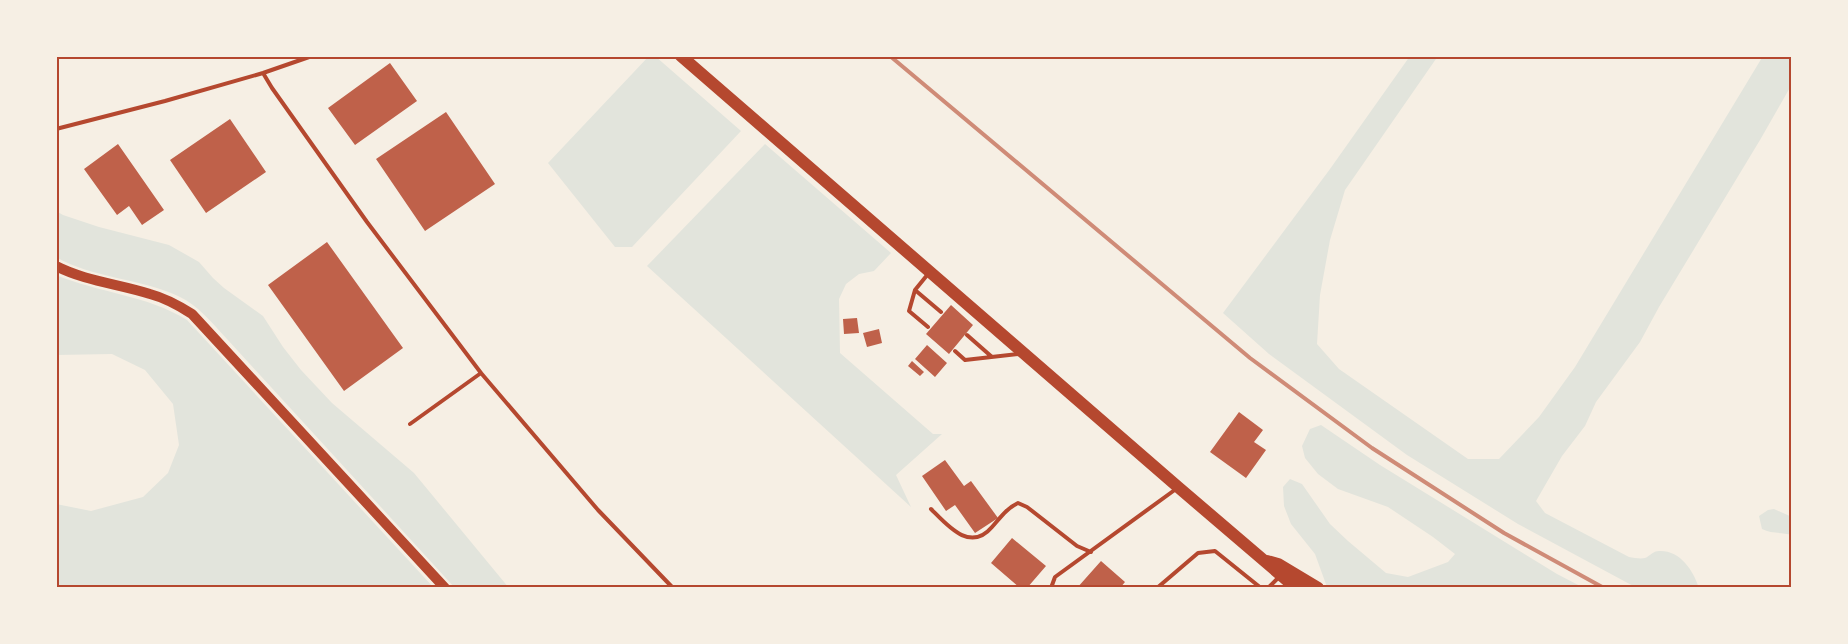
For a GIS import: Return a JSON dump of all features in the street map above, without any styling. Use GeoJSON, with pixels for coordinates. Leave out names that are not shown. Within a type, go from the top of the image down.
{"type":"FeatureCollection","features":[{"type":"Feature","properties":{"kind":"main road"},"geometry":{"type":"LineString","coordinates":[[681,56],[1296,588]]}},
{"type":"Feature","properties":{"kind":"main road"},"geometry":{"type":"LineString","coordinates":[[56,266],[74,274],[150,294],[175,304],[192,314],[445,588]]}},
{"type":"Feature","properties":{"kind":"main road"},"geometry":{"type":"LineString","coordinates":[[1261,559],[1278,564],[1318,588]]}},
{"type":"Feature","properties":{"kind":"lane"},"geometry":{"type":"LineString","coordinates":[[56,129],[165,101],[263,73],[312,56]]}},
{"type":"Feature","properties":{"kind":"lane"},"geometry":{"type":"LineString","coordinates":[[263,73],[367,222],[481,373],[598,510],[673,588]]}},
{"type":"Feature","properties":{"kind":"lane"},"geometry":{"type":"LineString","coordinates":[[928,327],[909,311],[915,290],[929,272]]}},
{"type":"Feature","properties":{"kind":"lane"},"geometry":{"type":"LineString","coordinates":[[915,290],[941,312]]}},
{"type":"Feature","properties":{"kind":"lane"},"geometry":{"type":"LineString","coordinates":[[967,335],[992,357]]}},
{"type":"Feature","properties":{"kind":"lane"},"geometry":{"type":"LineString","coordinates":[[955,351],[965,360],[1024,354]]}},
{"type":"Feature","properties":{"kind":"lane"},"geometry":{"type":"LineString","coordinates":[[410,424],[481,373]]}},
{"type":"Feature","properties":{"kind":"lane"},"geometry":{"type":"LineString","coordinates":[[1051,588],[1055,577],[1178,487]]}},
{"type":"Feature","properties":{"kind":"lane"},"geometry":{"type":"LineString","coordinates":[[931,509],[952,529],[962,536],[972,538],[989,531],[1011,506],[1018,503],[1027,507],[1077,546],[1090,552]]}},
{"type":"Feature","properties":{"kind":"lane"},"geometry":{"type":"LineString","coordinates":[[1157,588],[1198,553],[1215,551],[1260,588]]}},
{"type":"Feature","properties":{"kind":"lane"},"geometry":{"type":"LineString","coordinates":[[1266,588],[1280,576]]}},
{"type":"Feature","properties":{"kind":"shaded area"},"geometry":{"type":"Polygon","coordinates":[[[649,56],[655,56],[741,131],[632,247],[615,247],[548,163],[649,56]]]}},
{"type":"Feature","properties":{"kind":"shaded area"},"geometry":{"type":"Polygon","coordinates":[[[1410,56],[1438,56],[1345,190],[1330,240],[1320,295],[1317,344],[1339,369],[1468,459],[1499,459],[1539,417],[1575,367],[1763,56],[1792,56],[1792,84],[1760,140],[1659,307],[1640,342],[1596,402],[1585,426],[1562,456],[1536,501],[1545,513],[1629,557],[1645,558],[1659,551],[1673,554],[1685,562],[1699,588],[1637,588],[1518,524],[1407,455],[1269,354],[1223,313],[1330,169],[1410,56]]]}},
{"type":"Feature","properties":{"kind":"shaded area"},"geometry":{"type":"Polygon","coordinates":[[[765,144],[891,253],[874,271],[859,274],[846,284],[839,299],[840,353],[933,434],[942,434],[896,475],[911,507],[647,266],[765,144]]]}},
{"type":"Feature","properties":{"kind":"shaded area"},"geometry":{"type":"Polygon","coordinates":[[[56,211],[99,227],[169,245],[199,262],[224,288],[263,316],[301,370],[332,403],[414,473],[509,588],[455,588],[216,327],[192,304],[163,290],[100,274],[56,257],[56,211]]]}},
{"type":"Feature","properties":{"kind":"shaded area"},"geometry":{"type":"Polygon","coordinates":[[[56,275],[156,305],[187,320],[434,588],[56,588],[56,504],[91,511],[143,497],[168,473],[179,445],[173,404],[145,370],[112,354],[56,355],[56,275]]]}},
{"type":"Feature","properties":{"kind":"shaded area"},"geometry":{"type":"Polygon","coordinates":[[[1321,425],[1380,465],[1557,574],[1584,588],[1327,587],[1315,554],[1291,524],[1284,506],[1283,487],[1290,479],[1302,484],[1330,524],[1386,573],[1408,577],[1448,562],[1455,554],[1388,507],[1338,489],[1318,474],[1305,458],[1302,446],[1310,429],[1321,425]]]}},
{"type":"Feature","properties":{"kind":"shaded area"},"geometry":{"type":"Polygon","coordinates":[[[1774,509],[1792,517],[1792,535],[1769,532],[1762,529],[1759,516],[1768,510],[1774,509]]]}},
{"type":"Feature","properties":{"kind":"building"},"geometry":{"type":"Polygon","coordinates":[[[390,63],[417,101],[355,145],[328,108],[390,63]]]}},
{"type":"Feature","properties":{"kind":"building"},"geometry":{"type":"Polygon","coordinates":[[[446,112],[495,184],[425,231],[376,159],[446,112]]]}},
{"type":"Feature","properties":{"kind":"building"},"geometry":{"type":"Polygon","coordinates":[[[230,119],[266,172],[206,213],[170,160],[230,119]]]}},
{"type":"Feature","properties":{"kind":"building"},"geometry":{"type":"Polygon","coordinates":[[[118,144],[164,210],[142,225],[129,206],[117,215],[84,169],[118,144]]]}},
{"type":"Feature","properties":{"kind":"building"},"geometry":{"type":"Polygon","coordinates":[[[327,242],[403,348],[344,391],[268,285],[327,242]]]}},
{"type":"Feature","properties":{"kind":"building"},"geometry":{"type":"Polygon","coordinates":[[[951,305],[973,325],[949,354],[926,334],[951,305]]]}},
{"type":"Feature","properties":{"kind":"building"},"geometry":{"type":"Polygon","coordinates":[[[857,318],[859,333],[844,334],[843,319],[857,318]]]}},
{"type":"Feature","properties":{"kind":"building"},"geometry":{"type":"Polygon","coordinates":[[[879,329],[882,343],[867,347],[863,333],[879,329]]]}},
{"type":"Feature","properties":{"kind":"building"},"geometry":{"type":"Polygon","coordinates":[[[927,345],[947,363],[935,377],[915,359],[927,345]]]}},
{"type":"Feature","properties":{"kind":"building"},"geometry":{"type":"Polygon","coordinates":[[[912,361],[924,372],[920,376],[908,366],[912,361]]]}},
{"type":"Feature","properties":{"kind":"building"},"geometry":{"type":"Polygon","coordinates":[[[1239,412],[1263,430],[1254,442],[1266,450],[1246,478],[1210,452],[1239,412]]]}},
{"type":"Feature","properties":{"kind":"building"},"geometry":{"type":"Polygon","coordinates":[[[945,460],[964,486],[971,481],[998,518],[975,533],[955,505],[946,511],[922,476],[945,460]]]}},
{"type":"Feature","properties":{"kind":"building"},"geometry":{"type":"Polygon","coordinates":[[[1012,538],[1046,566],[1027,588],[1020,588],[991,563],[1012,538]]]}},
{"type":"Feature","properties":{"kind":"building"},"geometry":{"type":"Polygon","coordinates":[[[1101,561],[1125,582],[1120,588],[1077,588],[1101,561]]]}},
{"type":"Feature","properties":{"kind":"railway"},"geometry":{"type":"LineString","coordinates":[[890,56],[1250,358],[1372,448],[1504,533],[1604,588]]}}]}
